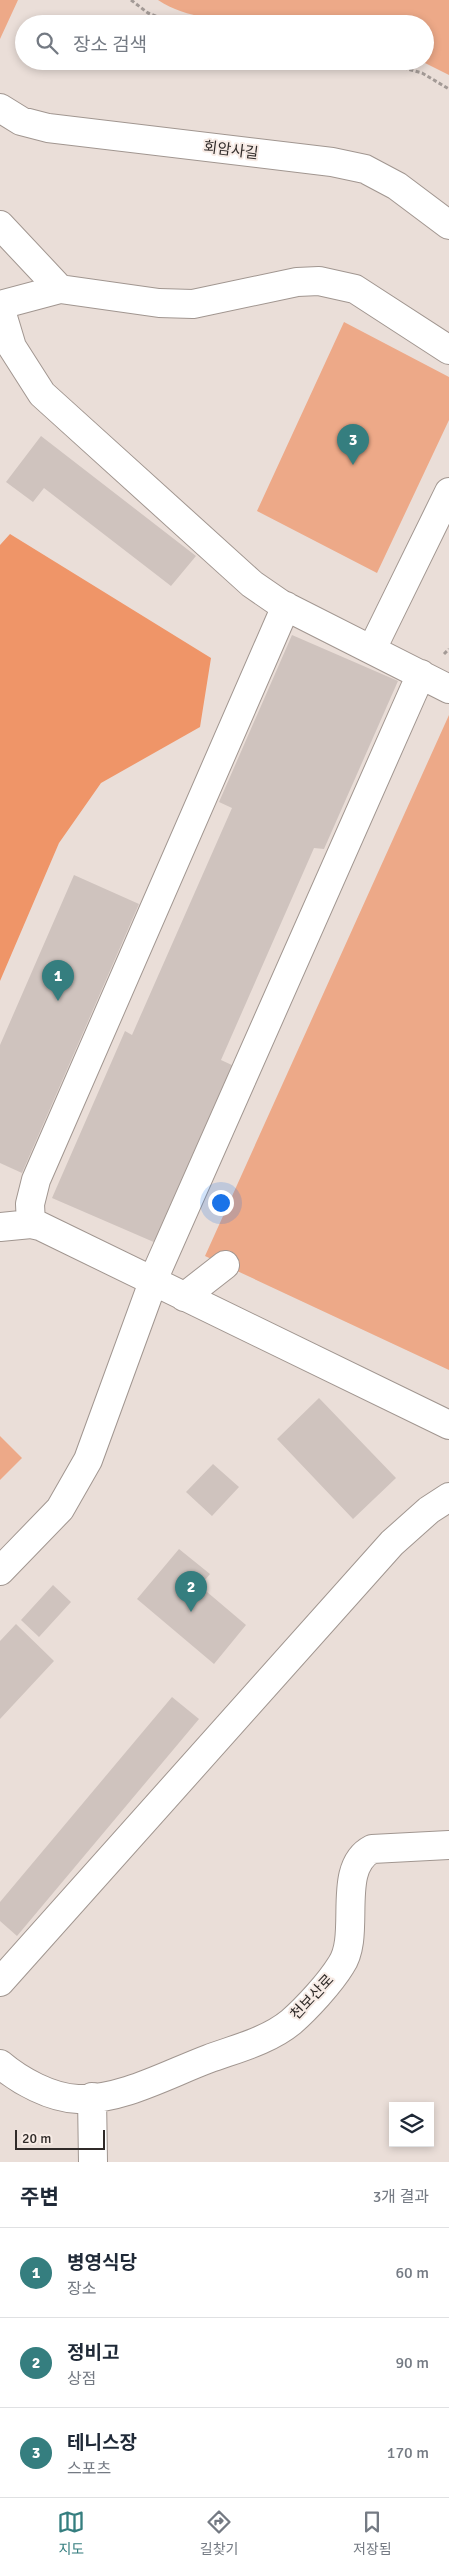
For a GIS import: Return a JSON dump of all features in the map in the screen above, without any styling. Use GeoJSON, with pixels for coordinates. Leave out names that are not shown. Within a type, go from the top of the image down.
{"type":"FeatureCollection","features":[{"type":"Feature","properties":{"kind":"lane","name":"회암사길"},"geometry":{"type":"LineString","coordinates":[[0,108],[21,121],[48,128],[332,162],[365,169],[397,186],[449,225]]}},
{"type":"Feature","properties":{"kind":"lane"},"geometry":{"type":"LineString","coordinates":[[0,225],[60,289]]}},
{"type":"Feature","properties":{"kind":"lane"},"geometry":{"type":"LineString","coordinates":[[449,350],[354,289],[336,283],[319,281],[297,282],[193,304],[160,304],[60,289],[0,306],[12,348],[42,394],[252,584],[286,606],[449,689]]}},
{"type":"Feature","properties":{"kind":"lane"},"geometry":{"type":"LineString","coordinates":[[372,649],[449,492]]}},
{"type":"Feature","properties":{"kind":"lane"},"geometry":{"type":"LineString","coordinates":[[32,1224],[30,1204],[36,1180],[286,606]]}},
{"type":"Feature","properties":{"kind":"lane"},"geometry":{"type":"LineString","coordinates":[[0,1571],[60,1509],[88,1460],[154,1282],[421,674]]}},
{"type":"Feature","properties":{"kind":"lane"},"geometry":{"type":"LineString","coordinates":[[0,1227],[32,1224],[449,1425]]}},
{"type":"Feature","properties":{"kind":"lane"},"geometry":{"type":"LineString","coordinates":[[184,1297],[225,1265]]}},
{"type":"Feature","properties":{"kind":"lane"},"geometry":{"type":"LineString","coordinates":[[0,1982],[392,1543],[429,1510],[449,1497]]}},
{"type":"Feature","properties":{"kind":"lane","name":"천보산로"},"geometry":{"type":"LineString","coordinates":[[7,2070],[58,2096],[80,2099],[92,2098],[126,2090],[266,2037],[290,2022],[342,1965],[348,1945],[354,1873],[358,1860],[372,1849],[449,1845]]}},
{"type":"Feature","properties":{"kind":"lane"},"geometry":{"type":"LineString","coordinates":[[92,2098],[93,2162]]}},
{"type":"Feature","properties":{"kind":"path"},"geometry":{"type":"LineString","coordinates":[[131,0],[153,15]]}},
{"type":"Feature","properties":{"kind":"path"},"geometry":{"type":"LineString","coordinates":[[411,70],[422,73],[449,89]]}},
{"type":"Feature","properties":{"kind":"shaded area"},"geometry":{"type":"Polygon","coordinates":[[[0,0],[18,0],[0,39],[0,0]]]}},
{"type":"Feature","properties":{"kind":"shaded area"},"geometry":{"type":"Polygon","coordinates":[[[158,0],[449,0],[449,75],[434,68],[434,15],[194,15],[158,0]]]}},
{"type":"Feature","properties":{"kind":"shaded area"},"geometry":{"type":"Polygon","coordinates":[[[344,322],[449,377],[449,420],[377,573],[257,511],[344,322]]]}},
{"type":"Feature","properties":{"kind":"shaded area"},"geometry":{"type":"Polygon","coordinates":[[[10,534],[211,658],[200,727],[101,783],[59,843],[0,981],[0,545],[10,534]]]}},
{"type":"Feature","properties":{"kind":"shaded area"},"geometry":{"type":"Polygon","coordinates":[[[449,715],[449,1370],[205,1256],[449,715]]]}},
{"type":"Feature","properties":{"kind":"shaded area"},"geometry":{"type":"Polygon","coordinates":[[[0,1436],[22,1458],[0,1480],[0,1436]]]}},
{"type":"Feature","properties":{"kind":"building"},"geometry":{"type":"Polygon","coordinates":[[[41,436],[196,556],[171,586],[44,488],[33,502],[6,482],[41,436]]]}},
{"type":"Feature","properties":{"kind":"building"},"geometry":{"type":"Polygon","coordinates":[[[292,635],[398,681],[324,849],[314,848],[221,1060],[234,1066],[156,1243],[52,1198],[125,1031],[132,1035],[232,808],[219,802],[292,635]]]}},
{"type":"Feature","properties":{"kind":"building"},"geometry":{"type":"Polygon","coordinates":[[[74,875],[139,904],[22,1173],[0,1163],[0,1045],[74,875]]]}},
{"type":"Feature","properties":{"kind":"building"},"geometry":{"type":"Polygon","coordinates":[[[319,1398],[396,1478],[353,1519],[277,1439],[319,1398]]]}},
{"type":"Feature","properties":{"kind":"building"},"geometry":{"type":"Polygon","coordinates":[[[213,1464],[239,1487],[212,1516],[186,1492],[213,1464]]]}},
{"type":"Feature","properties":{"kind":"building"},"geometry":{"type":"Polygon","coordinates":[[[179,1549],[210,1574],[200,1586],[246,1625],[214,1664],[137,1599],[179,1549]]]}},
{"type":"Feature","properties":{"kind":"building"},"geometry":{"type":"Polygon","coordinates":[[[53,1585],[71,1602],[39,1637],[21,1620],[53,1585]]]}},
{"type":"Feature","properties":{"kind":"building"},"geometry":{"type":"Polygon","coordinates":[[[16,1624],[54,1661],[0,1719],[0,1641],[16,1624]]]}},
{"type":"Feature","properties":{"kind":"building"},"geometry":{"type":"Polygon","coordinates":[[[172,1697],[199,1719],[17,1936],[0,1921],[0,1902],[172,1697]]]}},
{"type":"Feature","properties":{"kind":"place","name":"테니스장"},"geometry":{"type":"Point","coordinates":[353,465]}},
{"type":"Feature","properties":{"kind":"place","name":"병영식당"},"geometry":{"type":"Point","coordinates":[58,1001]}},
{"type":"Feature","properties":{"kind":"place","name":"정비고"},"geometry":{"type":"Point","coordinates":[191,1612]}}]}
